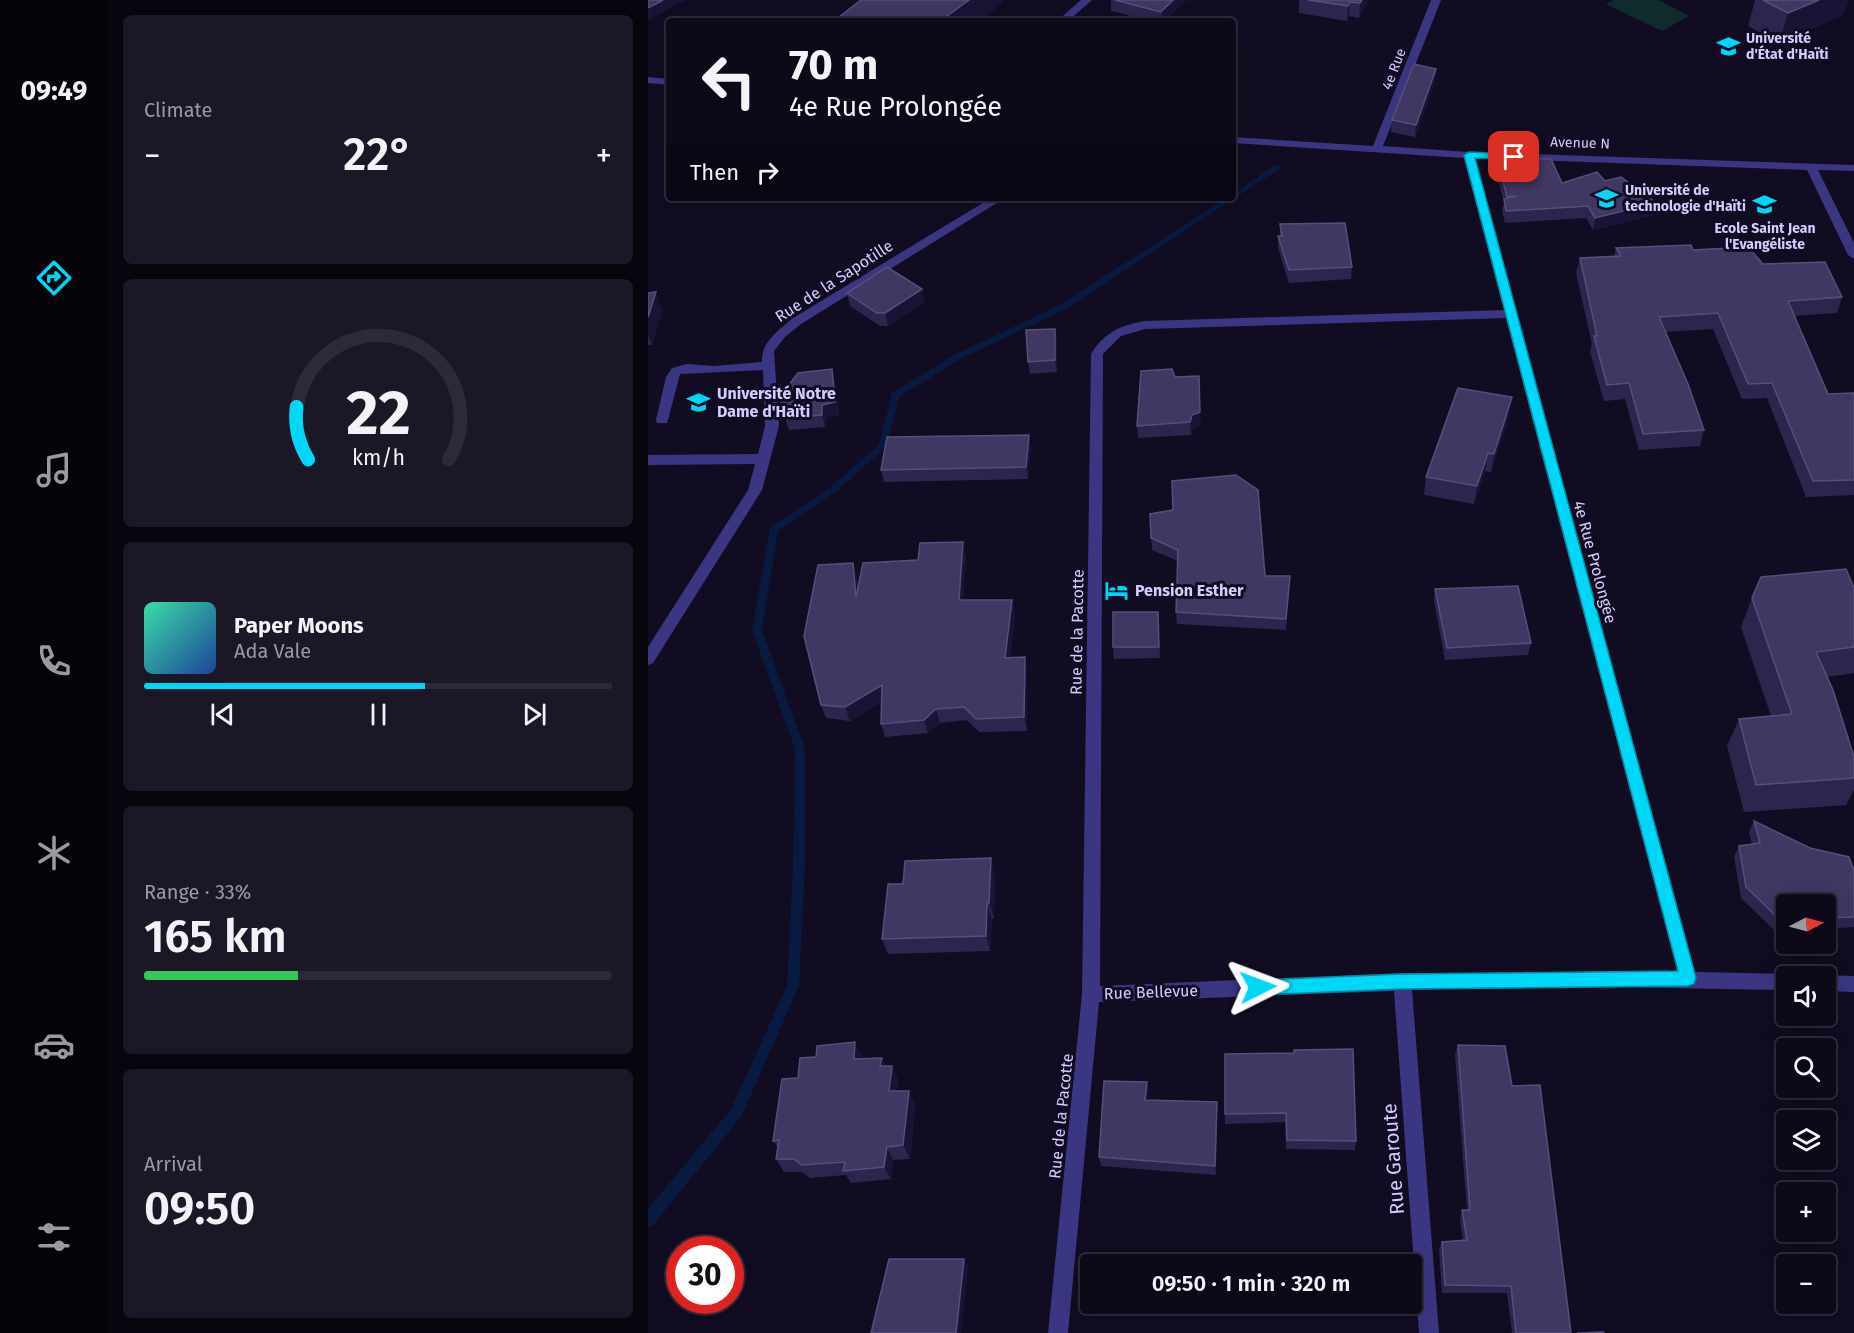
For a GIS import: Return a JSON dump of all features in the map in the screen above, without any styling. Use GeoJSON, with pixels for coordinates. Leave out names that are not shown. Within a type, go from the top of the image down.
{"type":"FeatureCollection","features":[{"type":"Feature","properties":{"kind":"street"},"geometry":{"type":"LineString","coordinates":[[1066,18],[1087,0]]}},
{"type":"Feature","properties":{"kind":"street","name":"4e Rue"},"geometry":{"type":"LineString","coordinates":[[1377,149],[1436,0]]}},
{"type":"Feature","properties":{"kind":"street"},"geometry":{"type":"LineString","coordinates":[[648,80],[666,82]]}},
{"type":"Feature","properties":{"kind":"street","name":"Avenue N"},"geometry":{"type":"LineString","coordinates":[[1236,140],[1469,155],[1854,168]]}},
{"type":"Feature","properties":{"kind":"street","name":"4e Rue Prolongée"},"geometry":{"type":"LineString","coordinates":[[1469,155],[1688,978]]}},
{"type":"Feature","properties":{"kind":"street"},"geometry":{"type":"LineString","coordinates":[[1810,165],[1854,255]]}},
{"type":"Feature","properties":{"kind":"street","name":"Rue de la Sapotille"},"geometry":{"type":"LineString","coordinates":[[648,659],[754,490],[772,426],[771,391],[767,366],[768,350],[781,334],[797,321],[994,201]]}},
{"type":"Feature","properties":{"kind":"street","name":"Rue de la Pacotte"},"geometry":{"type":"LineString","coordinates":[[1058,1333],[1091,994],[1097,354],[1104,342],[1113,334],[1128,327],[1145,325],[1510,314]]}},
{"type":"Feature","properties":{"kind":"street"},"geometry":{"type":"LineString","coordinates":[[662,420],[676,371],[687,368],[714,370],[767,366]]}},
{"type":"Feature","properties":{"kind":"street"},"geometry":{"type":"LineString","coordinates":[[648,460],[762,459]]}},
{"type":"Feature","properties":{"kind":"street","name":"Rue Bellevue"},"geometry":{"type":"LineString","coordinates":[[1091,994],[1402,981],[1688,978],[1776,982]]}},
{"type":"Feature","properties":{"kind":"street","name":"Rue Garoute"},"geometry":{"type":"LineString","coordinates":[[1402,981],[1429,1333]]}},
{"type":"Feature","properties":{"kind":"street"},"geometry":{"type":"LineString","coordinates":[[1836,983],[1854,984]]}},
{"type":"Feature","properties":{"kind":"green space"},"geometry":{"type":"Polygon","coordinates":[[[1614,0],[1659,0],[1689,16],[1662,31],[1606,4],[1614,0]]]}},
{"type":"Feature","properties":{"kind":"building"},"geometry":{"type":"Polygon","coordinates":[[[648,0],[663,0],[648,8],[648,0]]]}},
{"type":"Feature","properties":{"kind":"building"},"geometry":{"type":"Polygon","coordinates":[[[861,0],[969,0],[944,18],[838,18],[861,0]]]}},
{"type":"Feature","properties":{"kind":"building"},"geometry":{"type":"Polygon","coordinates":[[[1115,0],[1173,0],[1161,12],[1115,0]]]}},
{"type":"Feature","properties":{"kind":"building"},"geometry":{"type":"Polygon","coordinates":[[[1308,0],[1362,0],[1360,3],[1350,2],[1348,6],[1308,0]]]}},
{"type":"Feature","properties":{"kind":"building"},"geometry":{"type":"Polygon","coordinates":[[[1763,0],[1819,0],[1788,13],[1763,0]]]}},
{"type":"Feature","properties":{"kind":"building"},"geometry":{"type":"Polygon","coordinates":[[[1414,64],[1436,69],[1416,125],[1392,120],[1414,64]]]}},
{"type":"Feature","properties":{"kind":"building"},"geometry":{"type":"Polygon","coordinates":[[[1497,158],[1551,159],[1562,183],[1597,172],[1605,181],[1621,177],[1656,203],[1595,218],[1588,206],[1506,211],[1504,199],[1516,196],[1507,197],[1497,158]]]}},
{"type":"Feature","properties":{"kind":"building"},"geometry":{"type":"Polygon","coordinates":[[[1345,223],[1352,267],[1289,270],[1278,236],[1282,236],[1280,224],[1345,223]]]}},
{"type":"Feature","properties":{"kind":"building"},"geometry":{"type":"Polygon","coordinates":[[[1691,245],[1693,250],[1748,247],[1763,264],[1825,262],[1842,297],[1788,301],[1828,394],[1854,393],[1854,480],[1813,481],[1772,383],[1748,384],[1718,313],[1659,317],[1688,384],[1704,430],[1643,434],[1629,383],[1607,385],[1594,336],[1597,336],[1580,258],[1621,256],[1616,248],[1691,245]]]}},
{"type":"Feature","properties":{"kind":"building"},"geometry":{"type":"Polygon","coordinates":[[[887,267],[922,289],[885,313],[877,313],[847,293],[887,267]]]}},
{"type":"Feature","properties":{"kind":"building"},"geometry":{"type":"Polygon","coordinates":[[[656,292],[648,317],[648,293],[656,292]]]}},
{"type":"Feature","properties":{"kind":"building"},"geometry":{"type":"Polygon","coordinates":[[[1055,329],[1055,360],[1028,362],[1026,330],[1055,329]]]}},
{"type":"Feature","properties":{"kind":"building"},"geometry":{"type":"Polygon","coordinates":[[[832,369],[835,402],[822,405],[822,415],[785,418],[780,397],[798,373],[832,369]]]}},
{"type":"Feature","properties":{"kind":"building"},"geometry":{"type":"Polygon","coordinates":[[[1172,369],[1175,377],[1199,376],[1200,412],[1192,415],[1190,422],[1137,426],[1141,371],[1172,369]]]}},
{"type":"Feature","properties":{"kind":"building"},"geometry":{"type":"Polygon","coordinates":[[[1458,388],[1512,397],[1494,454],[1488,453],[1477,486],[1426,477],[1458,388]]]}},
{"type":"Feature","properties":{"kind":"building"},"geometry":{"type":"Polygon","coordinates":[[[1029,435],[1026,467],[881,470],[887,437],[1029,435]]]}},
{"type":"Feature","properties":{"kind":"building"},"geometry":{"type":"Polygon","coordinates":[[[1236,475],[1258,490],[1265,576],[1290,576],[1286,619],[1176,612],[1178,550],[1151,538],[1150,514],[1173,510],[1172,481],[1236,475]]]}},
{"type":"Feature","properties":{"kind":"building"},"geometry":{"type":"Polygon","coordinates":[[[963,542],[959,600],[1012,600],[1005,658],[1025,657],[1024,717],[976,719],[964,707],[936,709],[924,720],[881,724],[882,685],[845,707],[821,705],[804,636],[818,565],[853,563],[856,597],[863,563],[918,560],[920,543],[963,542]]]}},
{"type":"Feature","properties":{"kind":"building"},"geometry":{"type":"Polygon","coordinates":[[[1846,569],[1854,588],[1854,647],[1816,652],[1833,690],[1854,757],[1854,778],[1756,785],[1739,719],[1792,714],[1752,598],[1761,577],[1846,569]]]}},
{"type":"Feature","properties":{"kind":"building"},"geometry":{"type":"Polygon","coordinates":[[[1518,586],[1531,643],[1447,648],[1435,589],[1518,586]]]}},
{"type":"Feature","properties":{"kind":"building"},"geometry":{"type":"Polygon","coordinates":[[[1113,612],[1158,612],[1159,647],[1113,647],[1113,612]]]}},
{"type":"Feature","properties":{"kind":"building"},"geometry":{"type":"Polygon","coordinates":[[[1754,821],[1810,848],[1849,857],[1854,871],[1854,917],[1836,918],[1836,894],[1776,894],[1776,916],[1746,887],[1739,846],[1760,843],[1754,821]]]}},
{"type":"Feature","properties":{"kind":"building"},"geometry":{"type":"Polygon","coordinates":[[[991,858],[986,936],[882,939],[888,884],[903,884],[905,861],[991,858]]]}},
{"type":"Feature","properties":{"kind":"building"},"geometry":{"type":"Polygon","coordinates":[[[855,1042],[854,1059],[882,1058],[880,1066],[892,1066],[889,1091],[909,1091],[903,1145],[887,1147],[884,1167],[843,1171],[845,1162],[802,1165],[794,1159],[776,1159],[779,1140],[773,1141],[782,1079],[798,1078],[800,1058],[816,1057],[817,1046],[855,1042]]]}},
{"type":"Feature","properties":{"kind":"building"},"geometry":{"type":"Polygon","coordinates":[[[1458,1045],[1505,1046],[1512,1086],[1540,1085],[1571,1333],[1516,1333],[1511,1286],[1445,1285],[1442,1242],[1467,1240],[1462,1210],[1470,1210],[1458,1045]]]}},
{"type":"Feature","properties":{"kind":"building"},"geometry":{"type":"Polygon","coordinates":[[[1353,1049],[1356,1141],[1287,1140],[1286,1113],[1225,1114],[1225,1054],[1353,1049]]]}},
{"type":"Feature","properties":{"kind":"building"},"geometry":{"type":"Polygon","coordinates":[[[1104,1081],[1147,1082],[1145,1100],[1217,1102],[1215,1166],[1099,1157],[1104,1081]]]}},
{"type":"Feature","properties":{"kind":"building"},"geometry":{"type":"Polygon","coordinates":[[[889,1259],[964,1259],[956,1333],[871,1333],[889,1259]]]}},
{"type":"Feature","properties":{"kind":"waterway"},"geometry":{"type":"LineString","coordinates":[[1236,195],[1278,167]]}},
{"type":"Feature","properties":{"kind":"waterway"},"geometry":{"type":"LineString","coordinates":[[648,1220],[736,1113],[793,986],[799,865],[800,749],[757,630],[773,529],[835,488],[883,445],[895,395],[957,357],[1063,307],[1226,201]]}},
{"type":"Feature","properties":{"kind":"place","name":"Université d'État d'Haïti"},"geometry":{"type":"Point","coordinates":[1728,46]}},
{"type":"Feature","properties":{"kind":"place","name":"Université de technologie d'Haïti"},"geometry":{"type":"Point","coordinates":[1607,198]}},
{"type":"Feature","properties":{"kind":"place","name":"Ecole Saint Jean l'Evangéliste"},"geometry":{"type":"Point","coordinates":[1765,204]}},
{"type":"Feature","properties":{"kind":"place","name":"Université Notre Dame d'Haïti"},"geometry":{"type":"Point","coordinates":[699,402]}},
{"type":"Feature","properties":{"kind":"place","name":"Pension Esther"},"geometry":{"type":"Point","coordinates":[1117,590]}},
{"type":"Feature","properties":{"kind":"route"},"geometry":{"type":"LineString","coordinates":[[1258,987],[1402,981],[1688,978],[1469,155],[1514,157]]}}]}
